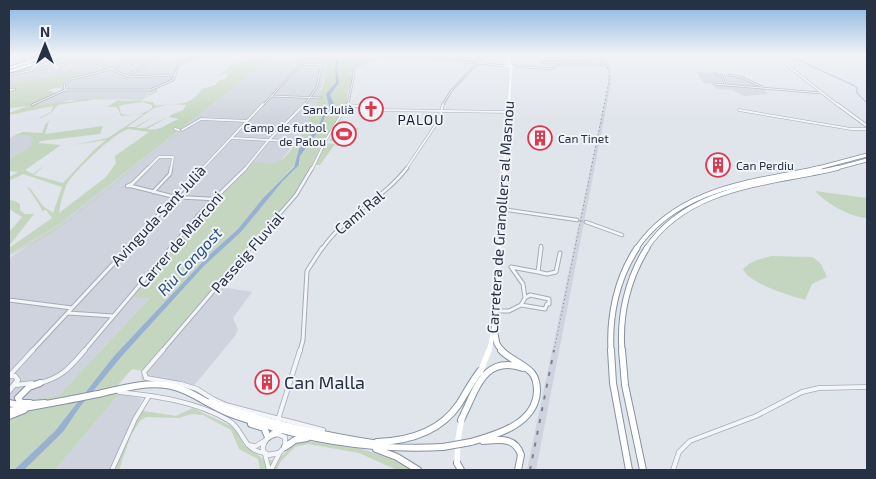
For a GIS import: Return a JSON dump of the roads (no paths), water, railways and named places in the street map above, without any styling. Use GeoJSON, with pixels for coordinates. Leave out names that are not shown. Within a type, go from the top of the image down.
{"type":"FeatureCollection","features":[{"type":"Feature","properties":{"kind":"highway"},"geometry":{"type":"LineString","coordinates":[[629,470],[613,390],[610,365],[610,324],[621,276],[632,252],[641,239],[659,221],[675,209],[710,192],[747,182],[838,164],[867,155]]}},
{"type":"Feature","properties":{"kind":"highway"},"geometry":{"type":"LineString","coordinates":[[643,470],[626,392],[622,363],[621,327],[624,302],[631,278],[641,254],[649,242],[672,219],[708,198],[752,185],[830,170],[867,160]]}},
{"type":"Feature","properties":{"kind":"highway"},"geometry":{"type":"LineString","coordinates":[[472,442],[504,431],[529,415],[537,398],[537,383],[530,371],[500,350],[494,328]]}},
{"type":"Feature","properties":{"kind":"highway"},"geometry":{"type":"LineString","coordinates":[[461,420],[481,379],[487,372],[497,366],[508,364],[518,366],[526,371],[537,383]]}},
{"type":"Feature","properties":{"kind":"highway"},"geometry":{"type":"LineString","coordinates":[[361,443],[402,440],[437,426],[458,406],[473,378],[480,371]]}},
{"type":"Feature","properties":{"kind":"highway"},"geometry":{"type":"LineString","coordinates":[[40,384],[29,387],[18,398],[20,403],[39,402],[43,404]]}},
{"type":"Feature","properties":{"kind":"highway"},"geometry":{"type":"LineString","coordinates":[[9,411],[130,388],[166,385],[244,414],[361,443],[397,457],[418,470]]}},
{"type":"Feature","properties":{"kind":"highway"},"geometry":{"type":"LineString","coordinates":[[191,394],[193,397],[230,414],[316,438]]}},
{"type":"Feature","properties":{"kind":"highway"},"geometry":{"type":"LineString","coordinates":[[9,403],[19,406],[30,403]]}},
{"type":"Feature","properties":{"kind":"highway"},"geometry":{"type":"LineString","coordinates":[[9,416],[43,404]]}},
{"type":"Feature","properties":{"kind":"highway"},"geometry":{"type":"LineString","coordinates":[[230,414],[234,418],[264,428],[269,437],[283,429]]}},
{"type":"Feature","properties":{"kind":"highway"},"geometry":{"type":"LineString","coordinates":[[244,414],[247,417],[283,429],[341,438]]}},
{"type":"Feature","properties":{"kind":"highway"},"geometry":{"type":"LineString","coordinates":[[283,429],[285,437]]}},
{"type":"Feature","properties":{"kind":"highway"},"geometry":{"type":"LineString","coordinates":[[285,447],[299,438],[316,438],[409,450],[502,439],[514,443],[519,449],[522,457],[521,466],[518,470]]}},
{"type":"Feature","properties":{"kind":"main road","name":"Carretera de Granollers al Masnou"},"geometry":{"type":"LineString","coordinates":[[459,468],[458,439],[461,420],[490,347],[494,328],[510,77]]}},
{"type":"Feature","properties":{"kind":"street"},"geometry":{"type":"LineString","coordinates":[[65,90],[64,84],[80,77]]}},
{"type":"Feature","properties":{"kind":"street"},"geometry":{"type":"LineString","coordinates":[[32,105],[65,90],[150,90],[171,81],[174,77]]}},
{"type":"Feature","properties":{"kind":"street","name":"Avinguda Sant Julià"},"geometry":{"type":"LineString","coordinates":[[9,376],[288,77]]}},
{"type":"Feature","properties":{"kind":"street","name":"Carrer de Marconi"},"geometry":{"type":"LineString","coordinates":[[40,384],[55,379],[68,370],[213,199],[242,173],[270,140],[301,111],[311,98],[319,77]]}},
{"type":"Feature","properties":{"kind":"street","name":"Passeig Fluvial"},"geometry":{"type":"LineString","coordinates":[[212,401],[199,390],[184,383],[146,378],[144,372],[291,201],[319,157],[324,144],[348,105],[348,94],[354,77]]}},
{"type":"Feature","properties":{"kind":"street","name":"Camí Ral"},"geometry":{"type":"LineString","coordinates":[[278,421],[303,340],[307,271],[329,238],[342,224],[398,178],[416,156],[440,118],[441,110],[451,91],[463,77]]}},
{"type":"Feature","properties":{"kind":"street"},"geometry":{"type":"LineString","coordinates":[[723,77],[726,85]]}},
{"type":"Feature","properties":{"kind":"street"},"geometry":{"type":"LineString","coordinates":[[742,77],[763,88]]}},
{"type":"Feature","properties":{"kind":"street"},"geometry":{"type":"LineString","coordinates":[[801,77],[867,127]]}},
{"type":"Feature","properties":{"kind":"street"},"geometry":{"type":"LineString","coordinates":[[714,84],[821,94]]}},
{"type":"Feature","properties":{"kind":"street"},"geometry":{"type":"LineString","coordinates":[[271,96],[321,98]]}},
{"type":"Feature","properties":{"kind":"street"},"geometry":{"type":"LineString","coordinates":[[348,105],[385,110],[507,112]]}},
{"type":"Feature","properties":{"kind":"street"},"geometry":{"type":"LineString","coordinates":[[738,110],[852,129],[867,127]]}},
{"type":"Feature","properties":{"kind":"street"},"geometry":{"type":"LineString","coordinates":[[179,130],[186,129],[200,119],[247,121]]}},
{"type":"Feature","properties":{"kind":"street"},"geometry":{"type":"LineString","coordinates":[[232,138],[305,142]]}},
{"type":"Feature","properties":{"kind":"street"},"geometry":{"type":"LineString","coordinates":[[318,143],[324,144]]}},
{"type":"Feature","properties":{"kind":"street"},"geometry":{"type":"LineString","coordinates":[[153,192],[170,174],[173,157],[159,157],[131,185],[153,192],[175,197],[213,199]]}},
{"type":"Feature","properties":{"kind":"street"},"geometry":{"type":"LineString","coordinates":[[501,209],[577,220]]}},
{"type":"Feature","properties":{"kind":"street"},"geometry":{"type":"LineString","coordinates":[[586,222],[622,235]]}},
{"type":"Feature","properties":{"kind":"street"},"geometry":{"type":"LineString","coordinates":[[538,272],[541,246]]}},
{"type":"Feature","properties":{"kind":"street"},"geometry":{"type":"LineString","coordinates":[[525,298],[523,284],[511,267],[547,274],[556,272],[560,253]]}},
{"type":"Feature","properties":{"kind":"street"},"geometry":{"type":"LineString","coordinates":[[495,311],[506,312],[517,309],[525,298],[530,295],[549,299],[549,304],[547,304],[545,309],[521,305]]}},
{"type":"Feature","properties":{"kind":"street"},"geometry":{"type":"LineString","coordinates":[[9,300],[72,308]]}},
{"type":"Feature","properties":{"kind":"street"},"geometry":{"type":"LineString","coordinates":[[68,313],[114,316]]}},
{"type":"Feature","properties":{"kind":"street"},"geometry":{"type":"LineString","coordinates":[[9,376],[18,378],[16,385],[9,391]]}},
{"type":"Feature","properties":{"kind":"street"},"geometry":{"type":"LineString","coordinates":[[16,385],[40,384]]}},
{"type":"Feature","properties":{"kind":"street"},"geometry":{"type":"LineString","coordinates":[[673,470],[679,452],[690,441],[756,416],[802,392],[819,388],[867,387]]}},
{"type":"Feature","properties":{"kind":"street"},"geometry":{"type":"LineString","coordinates":[[119,392],[150,395],[192,405],[227,419],[237,426],[247,445],[260,453],[272,456],[279,453]]}},
{"type":"Feature","properties":{"kind":"street"},"geometry":{"type":"LineString","coordinates":[[112,470],[135,419],[150,395]]}},
{"type":"Feature","properties":{"kind":"street"},"geometry":{"type":"LineString","coordinates":[[212,401],[278,421],[323,430]]}},
{"type":"Feature","properties":{"kind":"street"},"geometry":{"type":"LineString","coordinates":[[247,445],[256,446],[269,437],[280,434],[285,437],[285,447],[279,453],[270,470]]}},
{"type":"Feature","properties":{"kind":"street"},"geometry":{"type":"LineString","coordinates":[[269,437],[262,447],[270,470]]}},
{"type":"Feature","properties":{"kind":"water"},"geometry":{"type":"Polygon","coordinates":[[[336,77],[338,77],[339,83],[330,95],[334,104],[326,114],[320,129],[300,156],[299,165],[282,182],[241,232],[204,266],[122,356],[80,407],[63,432],[24,470],[14,470],[55,431],[114,356],[209,255],[238,229],[264,197],[294,167],[299,149],[318,128],[324,112],[329,106],[326,94],[336,82],[336,77]]]}},
{"type":"Feature","properties":{"kind":"waterway"},"geometry":{"type":"LineString","coordinates":[[836,77],[857,88],[857,93],[867,103]]}},
{"type":"Feature","properties":{"kind":"tunnel"},"geometry":{"type":"LineString","coordinates":[[577,220],[586,222]]}},
{"type":"Feature","properties":{"kind":"railway"},"geometry":{"type":"LineString","coordinates":[[554,351],[609,77]]}},
{"type":"Feature","properties":{"kind":"railway"},"geometry":{"type":"LineString","coordinates":[[530,470],[554,350]]}},
{"type":"Feature","properties":{"kind":"place","name":"Sant Julià"},"geometry":{"type":"Point","coordinates":[371,109]}},
{"type":"Feature","properties":{"kind":"place","name":"Camp de futbol de Palou"},"geometry":{"type":"Point","coordinates":[344,134]}},
{"type":"Feature","properties":{"kind":"place","name":"Can Tinet"},"geometry":{"type":"Point","coordinates":[540,138]}},
{"type":"Feature","properties":{"kind":"place","name":"Can Perdiu"},"geometry":{"type":"Point","coordinates":[718,165]}},
{"type":"Feature","properties":{"kind":"place","name":"Can Malla"},"geometry":{"type":"Point","coordinates":[267,382]}},
{"type":"Feature","properties":{"kind":"district","name":"PALOU"},"geometry":{"type":"Point","coordinates":[421,119]}},
{"type":"Feature","properties":{"kind":"water label","name":"Riu Congost"},"geometry":{"type":"Point","coordinates":[189,261]}}]}
